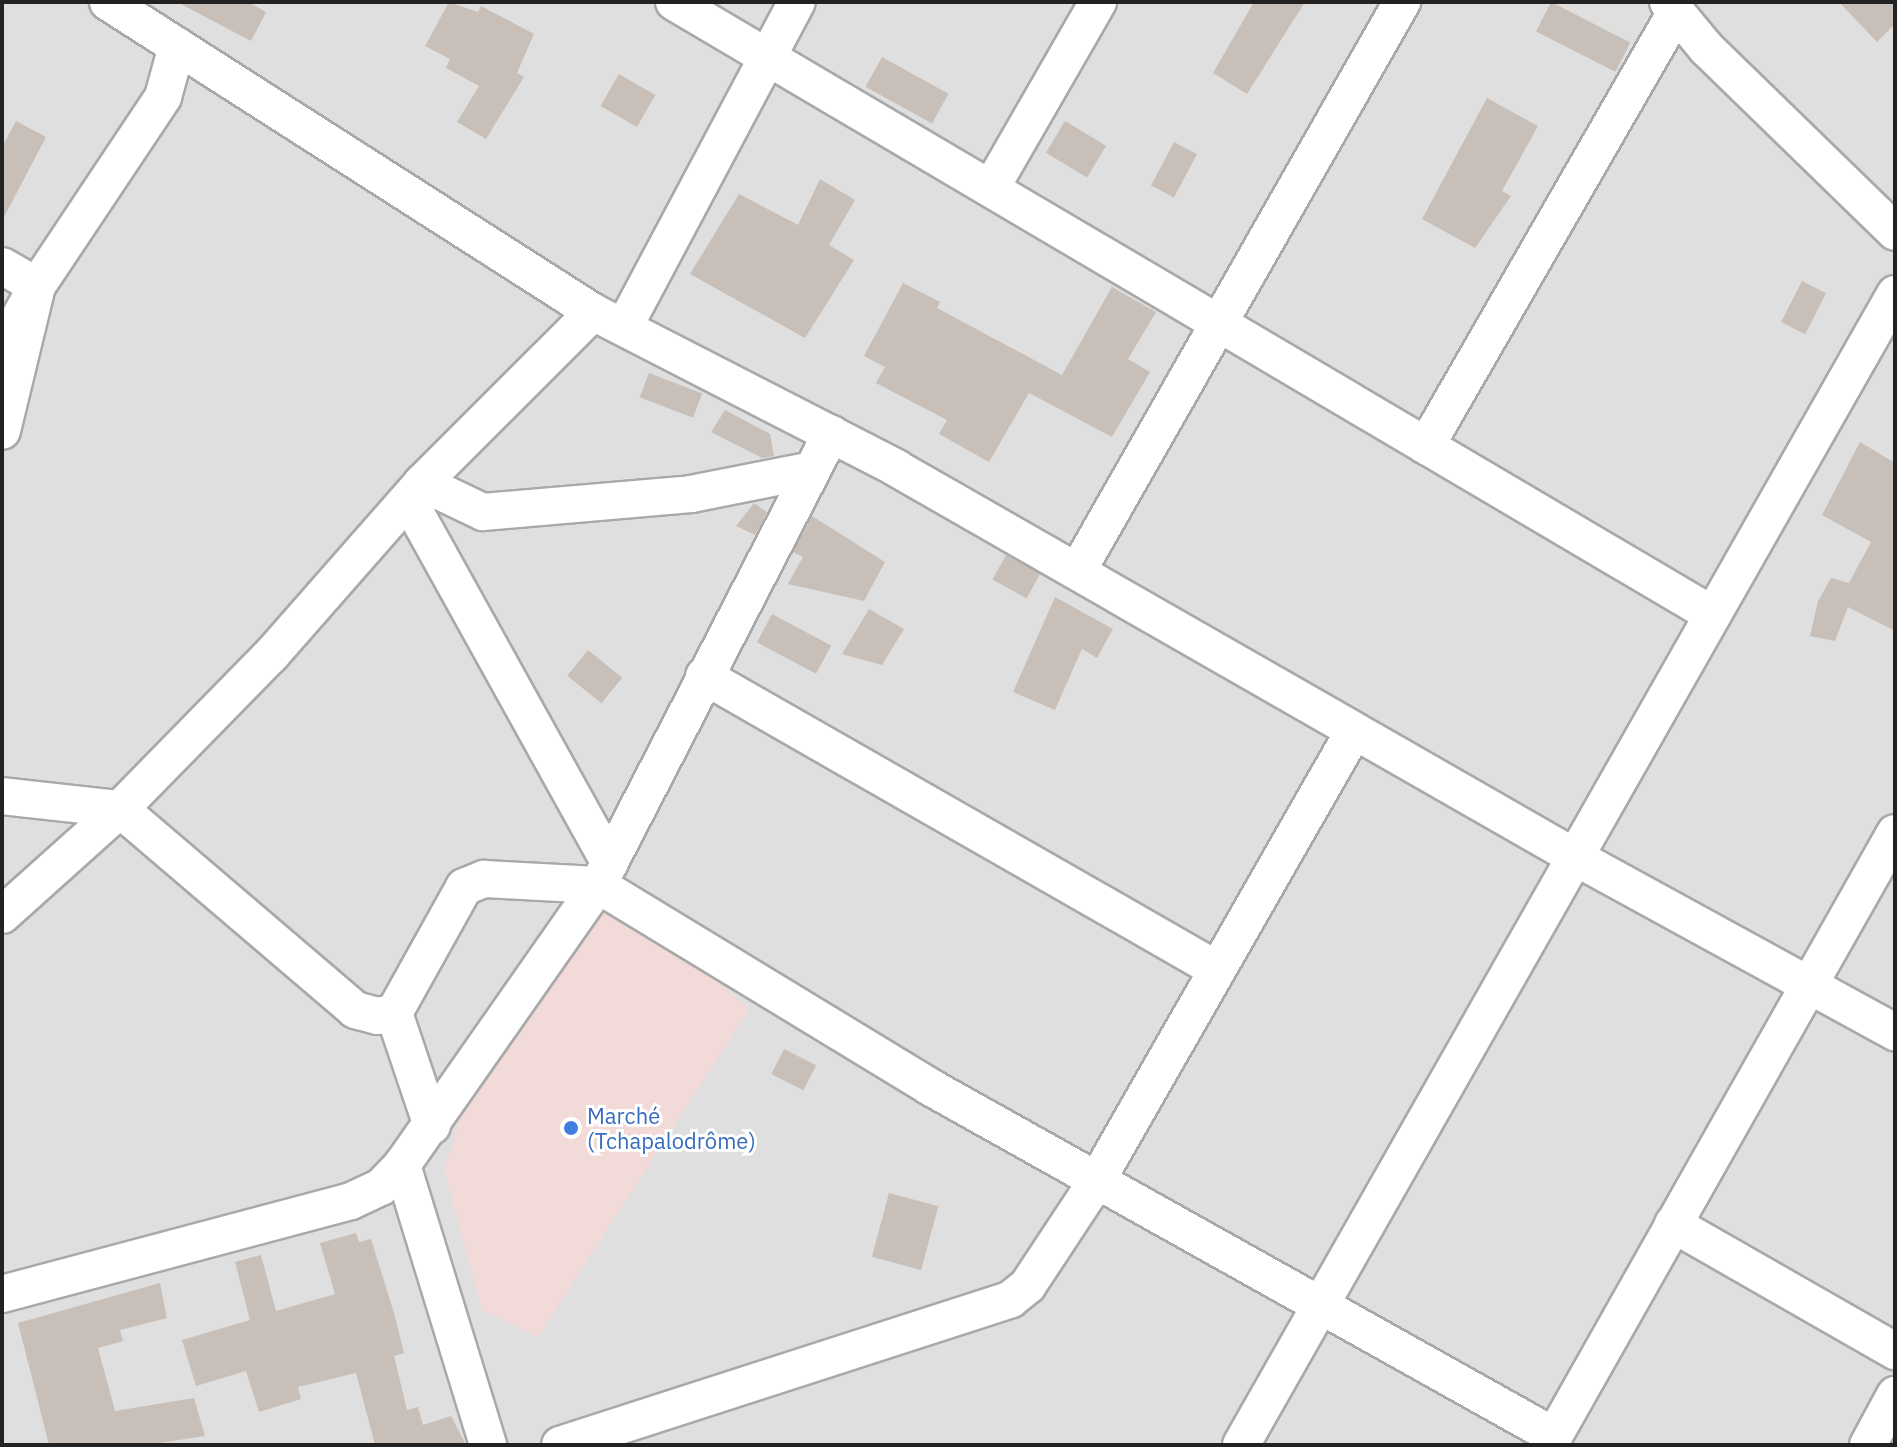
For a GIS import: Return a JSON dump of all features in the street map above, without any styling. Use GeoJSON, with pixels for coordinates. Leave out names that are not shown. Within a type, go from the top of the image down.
{"type":"FeatureCollection","features":[{"type":"Feature","properties":{"kind":"street"},"geometry":{"type":"LineString","coordinates":[[108,2],[609,319],[831,434],[1078,570],[1575,857],[1895,1032]]}},
{"type":"Feature","properties":{"kind":"street"},"geometry":{"type":"LineString","coordinates":[[674,2],[1713,615]]}},
{"type":"Feature","properties":{"kind":"street"},"geometry":{"type":"LineString","coordinates":[[2,915],[120,809],[271,655],[415,492],[609,319],[797,2]]}},
{"type":"Feature","properties":{"kind":"street"},"geometry":{"type":"LineString","coordinates":[[991,188],[1098,2]]}},
{"type":"Feature","properties":{"kind":"street"},"geometry":{"type":"LineString","coordinates":[[1078,570],[1216,322],[1402,2]]}},
{"type":"Feature","properties":{"kind":"street"},"geometry":{"type":"LineString","coordinates":[[1426,446],[1672,7],[1895,232]]}},
{"type":"Feature","properties":{"kind":"street"},"geometry":{"type":"LineString","coordinates":[[2,349],[37,286],[163,97],[177,46]]}},
{"type":"Feature","properties":{"kind":"street"},"geometry":{"type":"LineString","coordinates":[[2,266],[37,286]]}},
{"type":"Feature","properties":{"kind":"street"},"geometry":{"type":"LineString","coordinates":[[2,431],[37,286]]}},
{"type":"Feature","properties":{"kind":"street"},"geometry":{"type":"LineString","coordinates":[[1241,1445],[1895,294]]}},
{"type":"Feature","properties":{"kind":"street"},"geometry":{"type":"LineString","coordinates":[[2,1294],[351,1201],[381,1187],[432,1126],[604,874],[831,434]]}},
{"type":"Feature","properties":{"kind":"street"},"geometry":{"type":"LineString","coordinates":[[415,492],[483,512],[691,494],[812,470]]}},
{"type":"Feature","properties":{"kind":"street"},"geometry":{"type":"LineString","coordinates":[[415,492],[604,874],[930,1087],[1322,1306],[1552,1440],[1895,833]]}},
{"type":"Feature","properties":{"kind":"street"},"geometry":{"type":"LineString","coordinates":[[704,676],[1216,969]]}},
{"type":"Feature","properties":{"kind":"street"},"geometry":{"type":"LineString","coordinates":[[560,1445],[1011,1299],[1039,1274],[1096,1182],[1354,731]]}},
{"type":"Feature","properties":{"kind":"street"},"geometry":{"type":"LineString","coordinates":[[2,796],[120,809],[355,1010],[377,1016],[394,1013]]}},
{"type":"Feature","properties":{"kind":"street"},"geometry":{"type":"LineString","coordinates":[[432,1126],[394,1013],[464,887],[484,879],[604,874]]}},
{"type":"Feature","properties":{"kind":"street"},"geometry":{"type":"LineString","coordinates":[[402,1165],[488,1445]]}},
{"type":"Feature","properties":{"kind":"street"},"geometry":{"type":"LineString","coordinates":[[1673,1224],[1895,1351]]}},
{"type":"Feature","properties":{"kind":"street"},"geometry":{"type":"LineString","coordinates":[[1868,1445],[1895,1395]]}},
{"type":"Feature","properties":{"kind":"shaded area"},"geometry":{"type":"Polygon","coordinates":[[[2,2],[1895,2],[1895,1445],[2,1445],[2,2]]]}},
{"type":"Feature","properties":{"kind":"shaded area"},"geometry":{"type":"Polygon","coordinates":[[[602,905],[671,945],[750,1008],[538,1337],[482,1310],[444,1170],[464,1108],[562,937],[602,905]]]}},
{"type":"Feature","properties":{"kind":"building"},"geometry":{"type":"Polygon","coordinates":[[[177,2],[248,2],[266,12],[251,41],[177,2]]]}},
{"type":"Feature","properties":{"kind":"building"},"geometry":{"type":"Polygon","coordinates":[[[449,2],[478,12],[481,6],[534,34],[517,73],[524,77],[486,139],[457,122],[479,86],[446,68],[450,59],[425,46],[449,2]]]}},
{"type":"Feature","properties":{"kind":"building"},"geometry":{"type":"Polygon","coordinates":[[[1254,2],[1305,2],[1247,94],[1213,73],[1254,2]]]}},
{"type":"Feature","properties":{"kind":"building"},"geometry":{"type":"Polygon","coordinates":[[[1551,2],[1630,42],[1615,72],[1536,31],[1551,2]]]}},
{"type":"Feature","properties":{"kind":"building"},"geometry":{"type":"Polygon","coordinates":[[[1839,2],[1895,2],[1895,24],[1877,42],[1839,2]]]}},
{"type":"Feature","properties":{"kind":"building"},"geometry":{"type":"Polygon","coordinates":[[[882,57],[948,94],[932,124],[866,87],[882,57]]]}},
{"type":"Feature","properties":{"kind":"building"},"geometry":{"type":"Polygon","coordinates":[[[619,74],[655,95],[637,127],[600,106],[619,74]]]}},
{"type":"Feature","properties":{"kind":"building"},"geometry":{"type":"Polygon","coordinates":[[[1487,98],[1538,126],[1502,191],[1511,196],[1475,248],[1422,219],[1487,98]]]}},
{"type":"Feature","properties":{"kind":"building"},"geometry":{"type":"Polygon","coordinates":[[[16,121],[46,137],[2,221],[2,147],[16,121]]]}},
{"type":"Feature","properties":{"kind":"building"},"geometry":{"type":"Polygon","coordinates":[[[1065,121],[1106,146],[1087,177],[1046,153],[1065,121]]]}},
{"type":"Feature","properties":{"kind":"building"},"geometry":{"type":"Polygon","coordinates":[[[1174,142],[1197,154],[1174,197],[1151,185],[1174,142]]]}},
{"type":"Feature","properties":{"kind":"building"},"geometry":{"type":"Polygon","coordinates":[[[820,179],[855,200],[829,245],[854,260],[805,338],[690,274],[739,194],[798,225],[820,179]]]}},
{"type":"Feature","properties":{"kind":"building"},"geometry":{"type":"Polygon","coordinates":[[[1802,281],[1826,293],[1805,334],[1781,322],[1802,281]]]}},
{"type":"Feature","properties":{"kind":"building"},"geometry":{"type":"Polygon","coordinates":[[[903,283],[940,302],[937,308],[1062,375],[1112,287],[1156,312],[1128,359],[1150,372],[1112,437],[1029,393],[989,462],[939,434],[947,420],[876,383],[885,367],[864,356],[903,283]]]}},
{"type":"Feature","properties":{"kind":"building"},"geometry":{"type":"Polygon","coordinates":[[[649,373],[702,393],[693,418],[640,397],[649,373]]]}},
{"type":"Feature","properties":{"kind":"building"},"geometry":{"type":"Polygon","coordinates":[[[725,410],[770,434],[774,456],[762,458],[711,432],[725,410]]]}},
{"type":"Feature","properties":{"kind":"building"},"geometry":{"type":"Polygon","coordinates":[[[1860,442],[1895,463],[1895,631],[1848,607],[1835,641],[1810,636],[1818,601],[1831,578],[1849,583],[1871,542],[1822,515],[1860,442]]]}},
{"type":"Feature","properties":{"kind":"building"},"geometry":{"type":"Polygon","coordinates":[[[754,503],[767,512],[755,535],[736,526],[754,503]]]}},
{"type":"Feature","properties":{"kind":"building"},"geometry":{"type":"Polygon","coordinates":[[[812,516],[885,562],[864,601],[788,584],[803,557],[793,552],[812,516]]]}},
{"type":"Feature","properties":{"kind":"building"},"geometry":{"type":"Polygon","coordinates":[[[1006,555],[1040,574],[1027,598],[992,579],[1006,555]]]}},
{"type":"Feature","properties":{"kind":"building"},"geometry":{"type":"Polygon","coordinates":[[[1055,597],[1113,629],[1097,658],[1082,649],[1055,710],[1013,692],[1055,597]]]}},
{"type":"Feature","properties":{"kind":"building"},"geometry":{"type":"Polygon","coordinates":[[[869,609],[904,629],[882,665],[842,654],[869,609]]]}},
{"type":"Feature","properties":{"kind":"building"},"geometry":{"type":"Polygon","coordinates":[[[772,614],[831,645],[816,674],[757,642],[772,614]]]}},
{"type":"Feature","properties":{"kind":"building"},"geometry":{"type":"Polygon","coordinates":[[[588,650],[622,678],[601,703],[567,676],[588,650]]]}},
{"type":"Feature","properties":{"kind":"building"},"geometry":{"type":"Polygon","coordinates":[[[784,1049],[816,1065],[803,1090],[771,1074],[784,1049]]]}},
{"type":"Feature","properties":{"kind":"building"},"geometry":{"type":"Polygon","coordinates":[[[889,1193],[938,1206],[921,1270],[872,1257],[889,1193]]]}},
{"type":"Feature","properties":{"kind":"building"},"geometry":{"type":"Polygon","coordinates":[[[356,1233],[359,1242],[371,1239],[394,1313],[404,1353],[394,1356],[407,1410],[418,1407],[423,1425],[451,1416],[466,1445],[375,1445],[356,1373],[298,1387],[301,1399],[259,1412],[246,1371],[196,1386],[182,1340],[250,1320],[235,1262],[261,1255],[276,1311],[335,1294],[320,1243],[356,1233]]]}},
{"type":"Feature","properties":{"kind":"building"},"geometry":{"type":"Polygon","coordinates":[[[160,1283],[167,1318],[120,1330],[123,1341],[98,1348],[115,1411],[194,1398],[205,1436],[147,1445],[49,1445],[18,1323],[160,1283]]]}},
{"type":"Feature","properties":{"kind":"place","name":"Marché (Tchapalodrôme)"},"geometry":{"type":"Point","coordinates":[571,1128]}}]}
